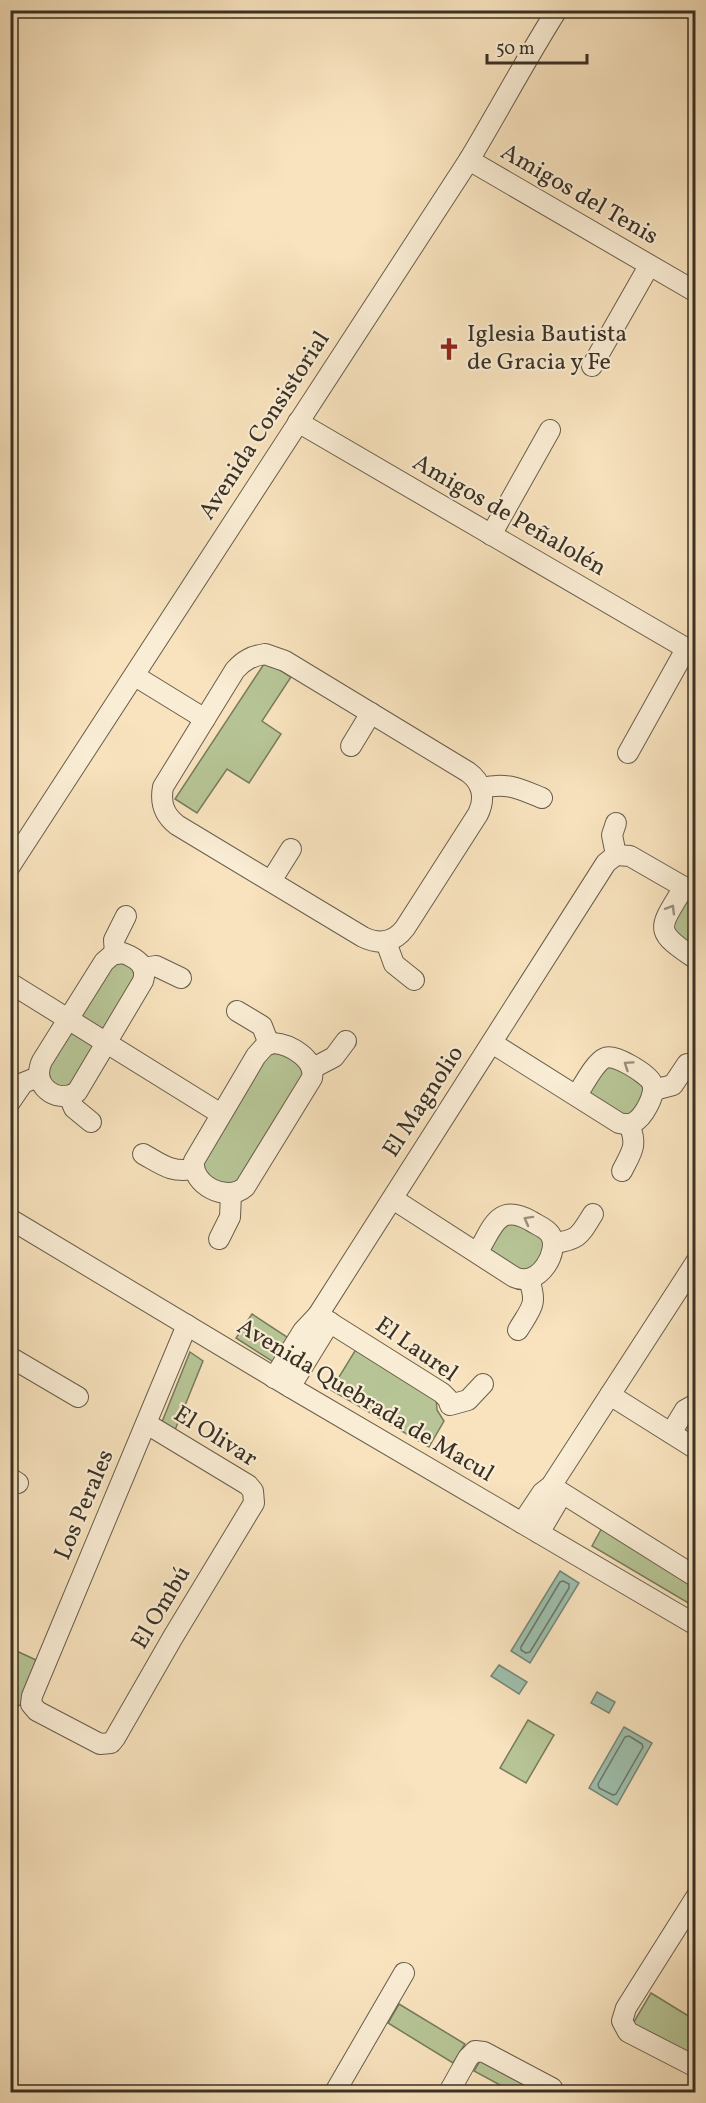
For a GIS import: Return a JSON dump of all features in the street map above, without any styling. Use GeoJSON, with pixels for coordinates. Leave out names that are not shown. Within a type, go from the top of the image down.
{"type":"FeatureCollection","features":[{"type":"Feature","properties":{"kind":"street","name":"Avenida Consistorial"},"geometry":{"type":"LineString","coordinates":[[10,866],[469,160],[557,10]]}},
{"type":"Feature","properties":{"kind":"street","name":"Amigos del Tenis"},"geometry":{"type":"LineString","coordinates":[[469,160],[696,292]]}},
{"type":"Feature","properties":{"kind":"street"},"geometry":{"type":"LineString","coordinates":[[592,366],[649,266]]}},
{"type":"Feature","properties":{"kind":"street","name":"Amigos de Peñalolén"},"geometry":{"type":"LineString","coordinates":[[298,422],[691,651]]}},
{"type":"Feature","properties":{"kind":"street"},"geometry":{"type":"LineString","coordinates":[[491,535],[550,430]]}},
{"type":"Feature","properties":{"kind":"street"},"geometry":{"type":"LineString","coordinates":[[628,753],[691,651]]}},
{"type":"Feature","properties":{"kind":"street"},"geometry":{"type":"LineString","coordinates":[[265,654],[285,661],[371,713],[468,772],[481,788],[482,800],[478,814],[405,928],[397,937],[386,942],[375,942],[363,937],[177,825],[164,810],[162,799],[163,787],[205,719],[240,664],[251,657],[265,654]]}},
{"type":"Feature","properties":{"kind":"street"},"geometry":{"type":"LineString","coordinates":[[135,676],[205,719]]}},
{"type":"Feature","properties":{"kind":"street"},"geometry":{"type":"LineString","coordinates":[[351,746],[371,713]]}},
{"type":"Feature","properties":{"kind":"street"},"geometry":{"type":"LineString","coordinates":[[481,788],[498,784],[512,786],[542,798]]}},
{"type":"Feature","properties":{"kind":"street"},"geometry":{"type":"LineString","coordinates":[[616,823],[612,835],[616,855],[630,856],[690,890],[665,919],[664,931],[673,944],[696,959]]}},
{"type":"Feature","properties":{"kind":"street"},"geometry":{"type":"LineString","coordinates":[[271,881],[291,849]]}},
{"type":"Feature","properties":{"kind":"street","name":"El Magnolio"},"geometry":{"type":"LineString","coordinates":[[282,1382],[303,1331],[324,1319],[393,1199],[606,863],[616,855]]}},
{"type":"Feature","properties":{"kind":"street"},"geometry":{"type":"LineString","coordinates":[[115,954],[114,940],[126,916]]}},
{"type":"Feature","properties":{"kind":"street"},"geometry":{"type":"LineString","coordinates":[[386,942],[394,964],[414,980]]}},
{"type":"Feature","properties":{"kind":"street"},"geometry":{"type":"LineString","coordinates":[[123,953],[139,962],[143,968],[145,974],[143,981],[77,1092],[63,1096],[51,1092],[42,1085],[38,1077],[42,1061],[104,962],[115,954],[123,953]]}},
{"type":"Feature","properties":{"kind":"street"},"geometry":{"type":"LineString","coordinates":[[143,968],[156,966],[181,978]]}},
{"type":"Feature","properties":{"kind":"street"},"geometry":{"type":"LineString","coordinates":[[10,983],[221,1114]]}},
{"type":"Feature","properties":{"kind":"street"},"geometry":{"type":"LineString","coordinates":[[237,1011],[262,1026],[269,1044]]}},
{"type":"Feature","properties":{"kind":"street"},"geometry":{"type":"LineString","coordinates":[[312,1068],[334,1057],[346,1041]]}},
{"type":"Feature","properties":{"kind":"street"},"geometry":{"type":"LineString","coordinates":[[492,1042],[616,1122],[628,1124],[639,1118],[653,1096],[654,1090],[649,1078],[611,1056],[599,1062],[577,1095]]}},
{"type":"Feature","properties":{"kind":"street"},"geometry":{"type":"LineString","coordinates":[[277,1043],[304,1057],[312,1068],[313,1074],[310,1082],[241,1190],[231,1194],[219,1192],[201,1181],[194,1169],[195,1157],[256,1056],[269,1044],[277,1043]]}},
{"type":"Feature","properties":{"kind":"street"},"geometry":{"type":"LineString","coordinates":[[654,1090],[673,1085],[687,1064]]}},
{"type":"Feature","properties":{"kind":"street"},"geometry":{"type":"LineString","coordinates":[[10,1102],[23,1083],[38,1077]]}},
{"type":"Feature","properties":{"kind":"street"},"geometry":{"type":"LineString","coordinates":[[69,1096],[74,1108],[91,1122]]}},
{"type":"Feature","properties":{"kind":"street"},"geometry":{"type":"LineString","coordinates":[[622,1171],[634,1148],[634,1138],[628,1124]]}},
{"type":"Feature","properties":{"kind":"street"},"geometry":{"type":"LineString","coordinates":[[143,1154],[172,1170],[194,1169]]}},
{"type":"Feature","properties":{"kind":"street"},"geometry":{"type":"LineString","coordinates":[[219,1239],[230,1217],[231,1194]]}},
{"type":"Feature","properties":{"kind":"street"},"geometry":{"type":"LineString","coordinates":[[393,1199],[477,1253],[518,1279],[529,1280],[539,1274],[552,1253],[554,1243],[547,1230],[520,1215],[510,1213],[498,1220],[477,1253]]}},
{"type":"Feature","properties":{"kind":"street"},"geometry":{"type":"LineString","coordinates":[[554,1243],[578,1237],[593,1214]]}},
{"type":"Feature","properties":{"kind":"street","name":"Avenida Quebrada de Macul"},"geometry":{"type":"LineString","coordinates":[[10,1219],[696,1625]]}},
{"type":"Feature","properties":{"kind":"street"},"geometry":{"type":"LineString","coordinates":[[556,1490],[610,1395],[695,1264]]}},
{"type":"Feature","properties":{"kind":"street"},"geometry":{"type":"LineString","coordinates":[[518,1330],[534,1303],[529,1280]]}},
{"type":"Feature","properties":{"kind":"street","name":"El Laurel"},"geometry":{"type":"LineString","coordinates":[[324,1319],[442,1393],[448,1399],[450,1406],[468,1400],[483,1384]]}},
{"type":"Feature","properties":{"kind":"street","name":"Los Perales"},"geometry":{"type":"LineString","coordinates":[[108,1744],[100,1744],[37,1711],[31,1704],[32,1696],[187,1325]]}},
{"type":"Feature","properties":{"kind":"street"},"geometry":{"type":"LineString","coordinates":[[10,1357],[78,1397]]}},
{"type":"Feature","properties":{"kind":"street"},"geometry":{"type":"LineString","coordinates":[[610,1395],[696,1449]]}},
{"type":"Feature","properties":{"kind":"street"},"geometry":{"type":"LineString","coordinates":[[671,1433],[685,1410],[696,1404]]}},
{"type":"Feature","properties":{"kind":"street","name":"El Olivar"},"geometry":{"type":"LineString","coordinates":[[147,1424],[248,1485],[254,1495]]}},
{"type":"Feature","properties":{"kind":"street"},"geometry":{"type":"LineString","coordinates":[[530,1528],[542,1493],[556,1490],[696,1577]]}},
{"type":"Feature","properties":{"kind":"street","name":"El Ombú"},"geometry":{"type":"LineString","coordinates":[[108,1744],[115,1738],[169,1644],[253,1507],[254,1495]]}},
{"type":"Feature","properties":{"kind":"street"},"geometry":{"type":"LineString","coordinates":[[696,1896],[626,2008],[622,2020],[628,2031],[696,2067]]}},
{"type":"Feature","properties":{"kind":"street"},"geometry":{"type":"LineString","coordinates":[[335,2092],[404,1973]]}},
{"type":"Feature","properties":{"kind":"street"},"geometry":{"type":"LineString","coordinates":[[449,2092],[468,2058],[476,2052],[484,2052],[552,2088],[554,2092]]}},
{"type":"Feature","properties":{"kind":"shaded area"},"geometry":{"type":"Polygon","coordinates":[[[266,661],[291,677],[262,721],[281,734],[249,783],[227,769],[197,813],[175,799],[266,661]]]}},
{"type":"Feature","properties":{"kind":"shaded area"},"geometry":{"type":"Polygon","coordinates":[[[695,900],[695,952],[669,926],[685,901],[695,900]]]}},
{"type":"Feature","properties":{"kind":"shaded area"},"geometry":{"type":"Polygon","coordinates":[[[115,960],[138,970],[105,1029],[102,1029],[82,1014],[115,960]]]}},
{"type":"Feature","properties":{"kind":"shaded area"},"geometry":{"type":"Polygon","coordinates":[[[70,1030],[95,1045],[72,1089],[51,1085],[45,1065],[70,1030]]]}},
{"type":"Feature","properties":{"kind":"shaded area"},"geometry":{"type":"Polygon","coordinates":[[[280,1050],[307,1069],[234,1188],[203,1175],[199,1163],[261,1058],[280,1050]]]}},
{"type":"Feature","properties":{"kind":"shaded area"},"geometry":{"type":"Polygon","coordinates":[[[612,1063],[650,1091],[628,1119],[589,1097],[589,1087],[612,1063]]]}},
{"type":"Feature","properties":{"kind":"shaded area"},"geometry":{"type":"Polygon","coordinates":[[[510,1219],[548,1241],[530,1274],[494,1259],[489,1246],[510,1219]]]}},
{"type":"Feature","properties":{"kind":"shaded area"},"geometry":{"type":"Polygon","coordinates":[[[252,1314],[290,1339],[275,1363],[236,1338],[252,1314]]]}},
{"type":"Feature","properties":{"kind":"shaded area"},"geometry":{"type":"Polygon","coordinates":[[[358,1346],[436,1396],[437,1410],[444,1421],[429,1447],[331,1390],[358,1346]]]}},
{"type":"Feature","properties":{"kind":"shaded area"},"geometry":{"type":"Polygon","coordinates":[[[190,1352],[203,1361],[175,1430],[162,1422],[190,1352]]]}},
{"type":"Feature","properties":{"kind":"shaded area"},"geometry":{"type":"Polygon","coordinates":[[[695,1411],[695,1443],[685,1435],[683,1425],[695,1411]]]}},
{"type":"Feature","properties":{"kind":"shaded area"},"geometry":{"type":"Polygon","coordinates":[[[603,1526],[695,1583],[695,1607],[592,1546],[603,1526]]]}},
{"type":"Feature","properties":{"kind":"shaded area"},"geometry":{"type":"Polygon","coordinates":[[[10,1648],[36,1660],[21,1705],[11,1707],[10,1648]]]}},
{"type":"Feature","properties":{"kind":"shaded area"},"geometry":{"type":"Polygon","coordinates":[[[528,1720],[554,1735],[526,1783],[500,1768],[528,1720]]]}},
{"type":"Feature","properties":{"kind":"shaded area"},"geometry":{"type":"Polygon","coordinates":[[[651,1993],[695,2020],[695,2050],[690,2059],[632,2025],[651,1993]]]}},
{"type":"Feature","properties":{"kind":"shaded area"},"geometry":{"type":"Polygon","coordinates":[[[399,2004],[465,2044],[453,2063],[388,2023],[399,2004]]]}},
{"type":"Feature","properties":{"kind":"shaded area"},"geometry":{"type":"Polygon","coordinates":[[[481,2059],[540,2092],[513,2092],[474,2071],[481,2059]]]}},
{"type":"Feature","properties":{"kind":"water"},"geometry":{"type":"Polygon","coordinates":[[[560,1571],[579,1583],[530,1663],[511,1651],[560,1571]]]}},
{"type":"Feature","properties":{"kind":"water"},"geometry":{"type":"Polygon","coordinates":[[[499,1665],[527,1682],[519,1694],[491,1676],[499,1665]]]}},
{"type":"Feature","properties":{"kind":"water"},"geometry":{"type":"Polygon","coordinates":[[[597,1692],[615,1702],[609,1713],[591,1703],[597,1692]]]}},
{"type":"Feature","properties":{"kind":"water"},"geometry":{"type":"Polygon","coordinates":[[[624,1727],[652,1743],[617,1805],[589,1788],[624,1727]]]}},
{"type":"Feature","properties":{"kind":"place","name":"Iglesia Bautista de Gracia y Fe"},"geometry":{"type":"Point","coordinates":[449,349]}}]}
